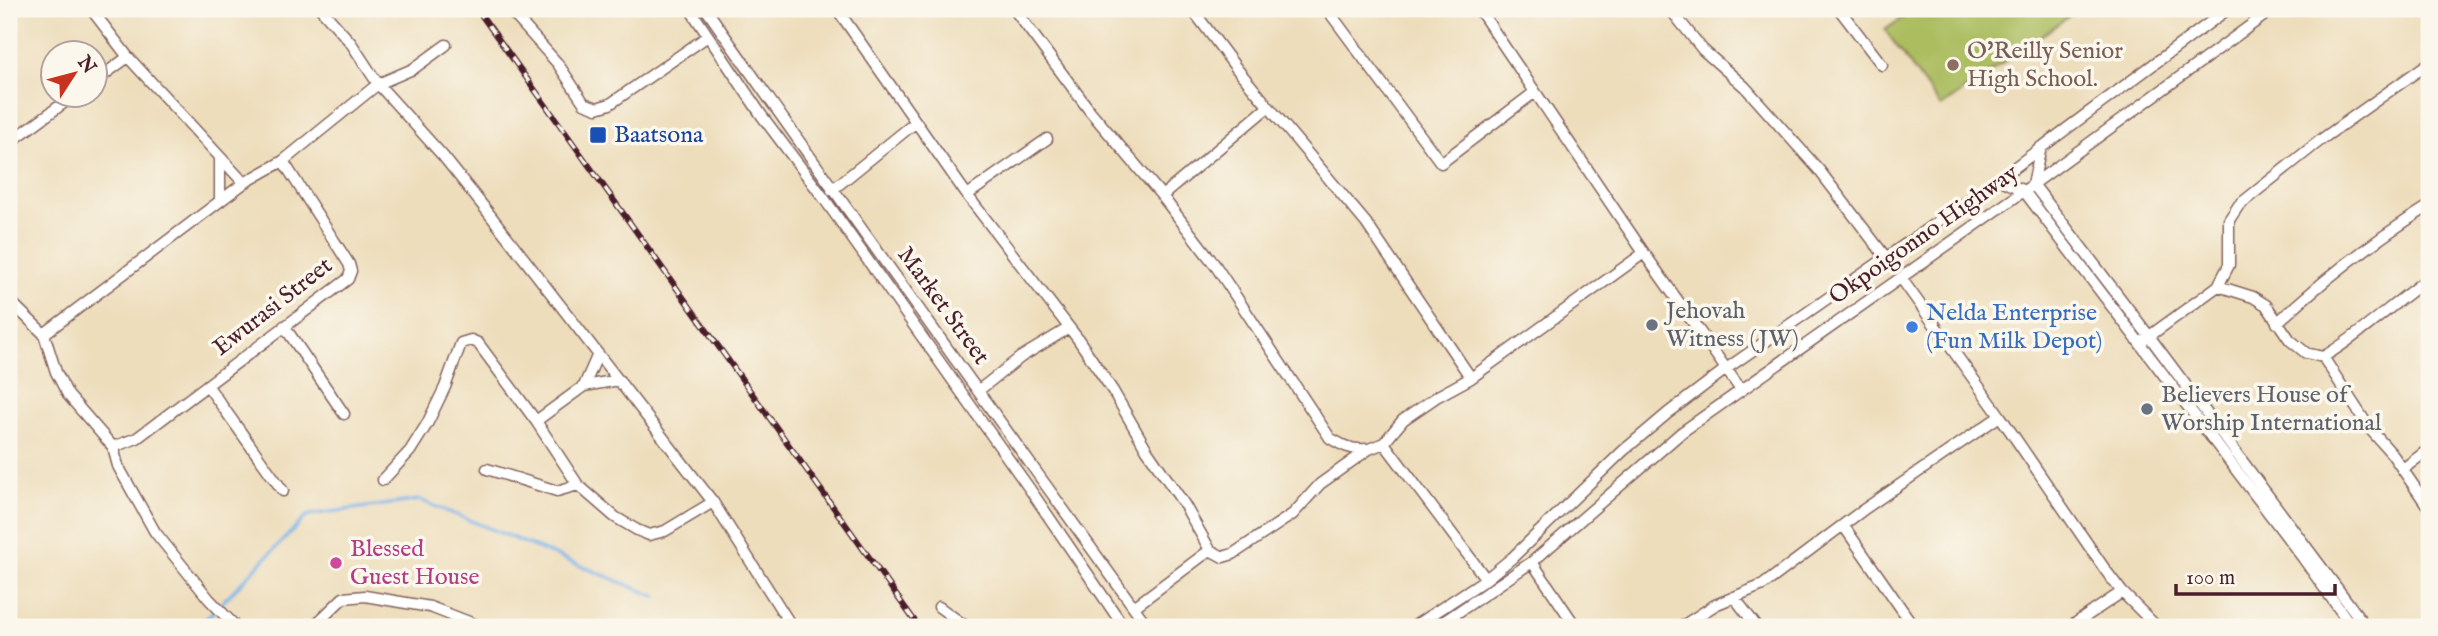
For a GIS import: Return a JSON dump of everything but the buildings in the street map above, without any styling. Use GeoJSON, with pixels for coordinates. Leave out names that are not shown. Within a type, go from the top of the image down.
{"type":"FeatureCollection","features":[{"type":"Feature","properties":{"kind":"street"},"geometry":{"type":"LineString","coordinates":[[91,9],[128,57],[244,183]]}},
{"type":"Feature","properties":{"kind":"street"},"geometry":{"type":"LineString","coordinates":[[321,9],[351,43],[378,84],[443,156],[713,502],[792,627]]}},
{"type":"Feature","properties":{"kind":"street"},"geometry":{"type":"LineString","coordinates":[[509,9],[558,64],[584,103],[597,108],[610,104],[708,36]]}},
{"type":"Feature","properties":{"kind":"street","name":"Market Street"},"geometry":{"type":"LineString","coordinates":[[690,9],[1029,488],[1124,627]]}},
{"type":"Feature","properties":{"kind":"street","name":"Market Street"},"geometry":{"type":"LineString","coordinates":[[706,9],[832,190],[1148,627]]}},
{"type":"Feature","properties":{"kind":"street"},"geometry":{"type":"LineString","coordinates":[[837,9],[967,195],[1069,328],[1113,391],[1210,550],[1223,557],[1233,554],[1293,514],[1320,484],[1369,449],[1384,443],[1403,420],[1471,378],[1644,253]]}},
{"type":"Feature","properties":{"kind":"street"},"geometry":{"type":"LineString","coordinates":[[1014,9],[1090,111],[1162,196],[1215,265],[1330,438],[1344,447],[1355,450],[1369,449]]}},
{"type":"Feature","properties":{"kind":"street"},"geometry":{"type":"LineString","coordinates":[[1192,9],[1268,107],[1366,223],[1471,378]]}},
{"type":"Feature","properties":{"kind":"street"},"geometry":{"type":"LineString","coordinates":[[1327,9],[1441,163],[1535,92]]}},
{"type":"Feature","properties":{"kind":"street"},"geometry":{"type":"LineString","coordinates":[[1479,9],[1644,253],[1741,390]]}},
{"type":"Feature","properties":{"kind":"street"},"geometry":{"type":"LineString","coordinates":[[1670,9],[1703,50],[1745,87],[1819,170],[1887,259]]}},
{"type":"Feature","properties":{"kind":"street"},"geometry":{"type":"LineString","coordinates":[[1839,9],[1882,65]]}},
{"type":"Feature","properties":{"kind":"street","name":"Okpoigonno Highway"},"geometry":{"type":"LineString","coordinates":[[1413,627],[1486,579],[1546,527],[1623,451],[1726,369],[1999,179],[2228,9]]}},
{"type":"Feature","properties":{"kind":"street","name":"Okpoigonno Highway"},"geometry":{"type":"LineString","coordinates":[[1436,627],[1532,562],[1682,432],[2029,188],[2273,9]]}},
{"type":"Feature","properties":{"kind":"street"},"geometry":{"type":"LineString","coordinates":[[44,334],[244,183],[283,161],[378,84],[412,69],[446,45]]}},
{"type":"Feature","properties":{"kind":"street"},"geometry":{"type":"LineString","coordinates":[[108,72],[128,57]]}},
{"type":"Feature","properties":{"kind":"street"},"geometry":{"type":"LineString","coordinates":[[2139,344],[2218,286],[2229,265],[2229,220],[2239,205],[2322,139],[2429,63]]}},
{"type":"Feature","properties":{"kind":"street"},"geometry":{"type":"LineString","coordinates":[[1162,196],[1268,107]]}},
{"type":"Feature","properties":{"kind":"street"},"geometry":{"type":"LineString","coordinates":[[9,143],[57,108]]}},
{"type":"Feature","properties":{"kind":"street"},"geometry":{"type":"LineString","coordinates":[[832,190],[916,122]]}},
{"type":"Feature","properties":{"kind":"street"},"geometry":{"type":"LineString","coordinates":[[967,195],[1047,139]]}},
{"type":"Feature","properties":{"kind":"street"},"geometry":{"type":"LineString","coordinates":[[2029,188],[2042,147]]}},
{"type":"Feature","properties":{"kind":"street"},"geometry":{"type":"LineString","coordinates":[[220,157],[220,201]]}},
{"type":"Feature","properties":{"kind":"street","name":"Ewurasi Street"},"geometry":{"type":"LineString","coordinates":[[113,447],[137,438],[348,279],[351,271],[283,161]]}},
{"type":"Feature","properties":{"kind":"street"},"geometry":{"type":"LineString","coordinates":[[1999,179],[2029,188],[2149,336],[2366,627]]}},
{"type":"Feature","properties":{"kind":"street"},"geometry":{"type":"LineString","coordinates":[[2029,188],[2139,344],[2302,558],[2350,627]]}},
{"type":"Feature","properties":{"kind":"street"},"geometry":{"type":"LineString","coordinates":[[2277,323],[2323,280],[2386,233],[2429,206]]}},
{"type":"Feature","properties":{"kind":"street"},"geometry":{"type":"LineString","coordinates":[[1901,278],[2122,592],[2157,627]]}},
{"type":"Feature","properties":{"kind":"street"},"geometry":{"type":"LineString","coordinates":[[2323,357],[2339,348],[2397,300],[2429,278]]}},
{"type":"Feature","properties":{"kind":"street"},"geometry":{"type":"LineString","coordinates":[[2218,286],[2253,297],[2266,305],[2290,340],[2306,352],[2323,357],[2370,429],[2403,469],[2429,508]]}},
{"type":"Feature","properties":{"kind":"street"},"geometry":{"type":"LineString","coordinates":[[9,300],[44,334],[56,372],[68,395],[113,447],[118,466],[145,516],[209,599],[236,627]]}},
{"type":"Feature","properties":{"kind":"street"},"geometry":{"type":"LineString","coordinates":[[285,326],[344,414]]}},
{"type":"Feature","properties":{"kind":"street"},"geometry":{"type":"LineString","coordinates":[[979,390],[1021,357],[1069,328]]}},
{"type":"Feature","properties":{"kind":"street"},"geometry":{"type":"LineString","coordinates":[[383,480],[423,432],[445,387],[461,343],[467,340],[478,343],[536,421],[578,485],[615,517],[649,535],[665,531],[713,502]]}},
{"type":"Feature","properties":{"kind":"street"},"geometry":{"type":"LineString","coordinates":[[583,386],[598,354]]}},
{"type":"Feature","properties":{"kind":"street"},"geometry":{"type":"LineString","coordinates":[[536,421],[583,386],[619,380]]}},
{"type":"Feature","properties":{"kind":"street"},"geometry":{"type":"LineString","coordinates":[[207,385],[283,491]]}},
{"type":"Feature","properties":{"kind":"street"},"geometry":{"type":"LineString","coordinates":[[1681,627],[1715,605],[1763,585],[1843,525],[2000,416]]}},
{"type":"Feature","properties":{"kind":"street"},"geometry":{"type":"LineString","coordinates":[[1384,443],[1486,579]]}},
{"type":"Feature","properties":{"kind":"street"},"geometry":{"type":"LineString","coordinates":[[2403,469],[2429,449]]}},
{"type":"Feature","properties":{"kind":"street"},"geometry":{"type":"LineString","coordinates":[[487,469],[556,491],[578,485]]}},
{"type":"Feature","properties":{"kind":"street"},"geometry":{"type":"LineString","coordinates":[[1843,525],[1914,627]]}},
{"type":"Feature","properties":{"kind":"street"},"geometry":{"type":"LineString","coordinates":[[1133,607],[1210,550]]}},
{"type":"Feature","properties":{"kind":"street"},"geometry":{"type":"LineString","coordinates":[[1532,562],[1576,627]]}},
{"type":"Feature","properties":{"kind":"street"},"geometry":{"type":"LineString","coordinates":[[2070,627],[2122,592]]}},
{"type":"Feature","properties":{"kind":"street"},"geometry":{"type":"LineString","coordinates":[[313,627],[343,598],[365,596],[430,607],[482,627]]}},
{"type":"Feature","properties":{"kind":"street"},"geometry":{"type":"LineString","coordinates":[[1734,597],[1757,627]]}},
{"type":"Feature","properties":{"kind":"street"},"geometry":{"type":"LineString","coordinates":[[939,607],[967,627]]}},
{"type":"Feature","properties":{"kind":"green space","name":"O'Reilly Senior High School."},"geometry":{"type":"Polygon","coordinates":[[[1915,9],[2079,9],[1941,107],[1885,30],[1915,9]]]}},
{"type":"Feature","properties":{"kind":"waterway"},"geometry":{"type":"LineString","coordinates":[[198,627],[308,515],[420,500],[657,597]]}},
{"type":"Feature","properties":{"kind":"railway"},"geometry":{"type":"LineString","coordinates":[[477,9],[919,627]]}},
{"type":"Feature","properties":{"kind":"place","name":"O'Reilly Senior High School."},"geometry":{"type":"Point","coordinates":[1953,65]}},
{"type":"Feature","properties":{"kind":"place","name":"Baatsona"},"geometry":{"type":"Point","coordinates":[598,135]}},
{"type":"Feature","properties":{"kind":"place","name":"Jehovah Witness (JW)"},"geometry":{"type":"Point","coordinates":[1652,325]}},
{"type":"Feature","properties":{"kind":"place","name":"Nelda Enterprise (Fun Milk Depot)"},"geometry":{"type":"Point","coordinates":[1912,327]}},
{"type":"Feature","properties":{"kind":"place","name":"Believers House of Worship International"},"geometry":{"type":"Point","coordinates":[2147,409]}},
{"type":"Feature","properties":{"kind":"place","name":"Blessed Guest House"},"geometry":{"type":"Point","coordinates":[336,563]}}]}
